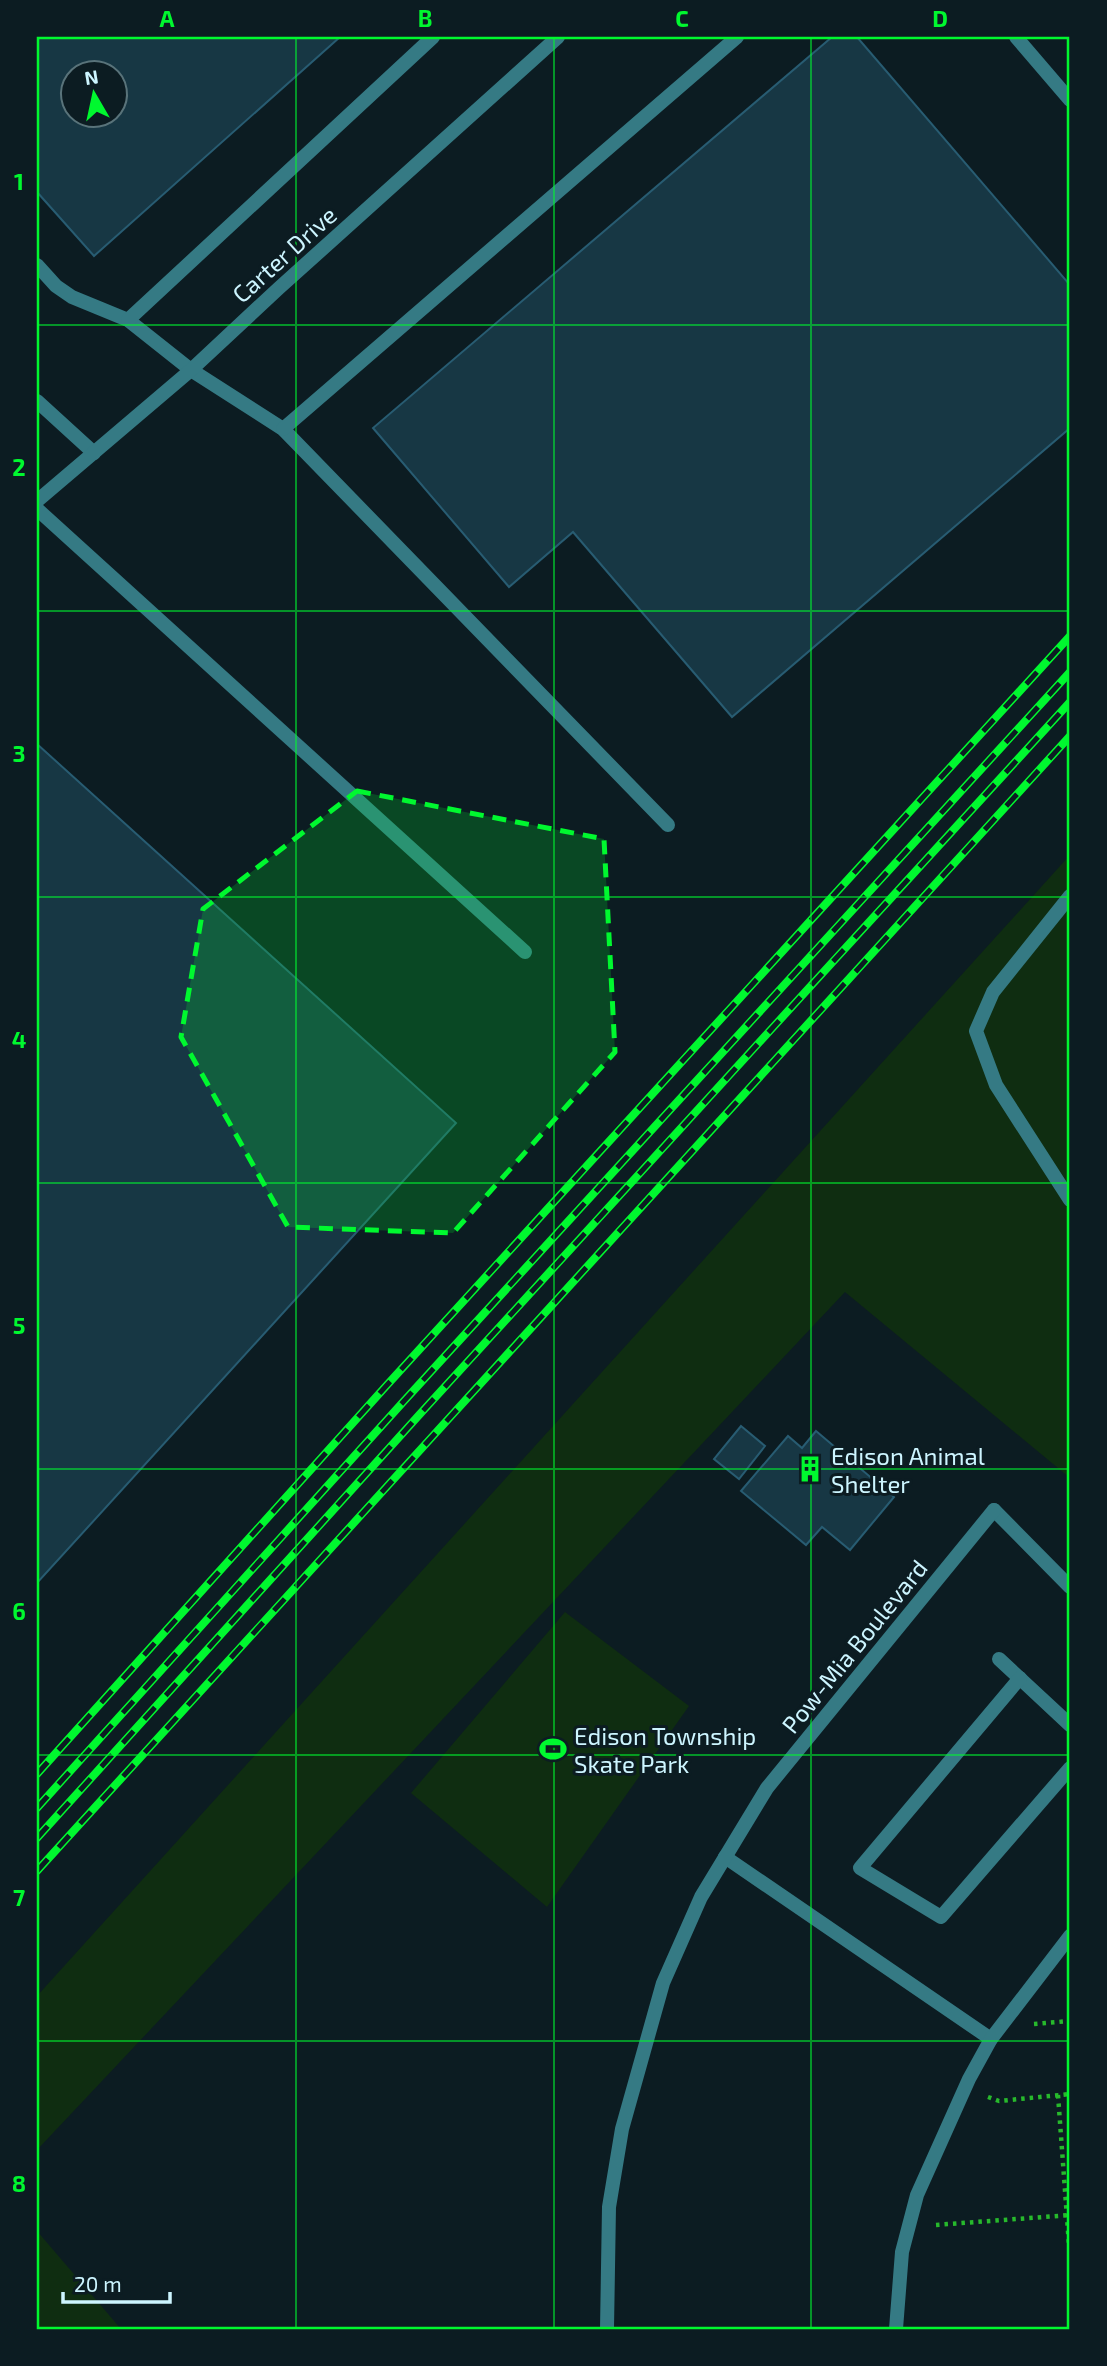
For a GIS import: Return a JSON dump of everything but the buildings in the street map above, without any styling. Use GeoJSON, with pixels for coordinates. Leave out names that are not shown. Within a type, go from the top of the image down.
{"type":"FeatureCollection","features":[{"type":"Feature","properties":{"kind":"street"},"geometry":{"type":"LineString","coordinates":[[128,320],[433,37]]}},
{"type":"Feature","properties":{"kind":"street","name":"Carter Drive"},"geometry":{"type":"LineString","coordinates":[[37,500],[191,370],[558,37]]}},
{"type":"Feature","properties":{"kind":"street"},"geometry":{"type":"LineString","coordinates":[[283,429],[737,37]]}},
{"type":"Feature","properties":{"kind":"street"},"geometry":{"type":"LineString","coordinates":[[1016,37],[1070,100]]}},
{"type":"Feature","properties":{"kind":"street"},"geometry":{"type":"LineString","coordinates":[[37,265],[56,286],[72,297],[128,320],[191,370],[283,429],[668,825]]}},
{"type":"Feature","properties":{"kind":"street"},"geometry":{"type":"LineString","coordinates":[[37,401],[94,453]]}},
{"type":"Feature","properties":{"kind":"street"},"geometry":{"type":"LineString","coordinates":[[37,509],[525,952]]}},
{"type":"Feature","properties":{"kind":"street"},"geometry":{"type":"LineString","coordinates":[[1070,896],[993,992],[976,1031],[996,1085],[1070,1200]]}},
{"type":"Feature","properties":{"kind":"street","name":"Pow-Mia Boulevard"},"geometry":{"type":"LineString","coordinates":[[607,2329],[609,2207],[622,2129],[663,1983],[701,1897],[766,1788],[994,1510],[1070,1587]]}},
{"type":"Feature","properties":{"kind":"street"},"geometry":{"type":"LineString","coordinates":[[999,1659],[1070,1725]]}},
{"type":"Feature","properties":{"kind":"street"},"geometry":{"type":"LineString","coordinates":[[1020,1678],[860,1868],[941,1917],[1070,1768]]}},
{"type":"Feature","properties":{"kind":"street"},"geometry":{"type":"LineString","coordinates":[[725,1857],[991,2039]]}},
{"type":"Feature","properties":{"kind":"street"},"geometry":{"type":"LineString","coordinates":[[896,2329],[902,2252],[917,2195],[991,2039],[1070,1936]]}},
{"type":"Feature","properties":{"kind":"path"},"geometry":{"type":"LineString","coordinates":[[1033,2024],[1070,2021]]}},
{"type":"Feature","properties":{"kind":"path"},"geometry":{"type":"LineString","coordinates":[[987,2096],[999,2101],[1070,2094]]}},
{"type":"Feature","properties":{"kind":"path"},"geometry":{"type":"LineString","coordinates":[[1058,2095],[1069,2215],[1070,2259]]}},
{"type":"Feature","properties":{"kind":"path"},"geometry":{"type":"LineString","coordinates":[[935,2225],[1069,2215]]}},
{"type":"Feature","properties":{"kind":"highlighted area"},"geometry":{"type":"Polygon","coordinates":[[[357,791],[604,839],[615,1052],[453,1233],[288,1227],[181,1037],[203,909],[357,791]]]}},
{"type":"Feature","properties":{"kind":"green space"},"geometry":{"type":"Polygon","coordinates":[[[1070,855],[1070,1478],[845,1292],[37,2150],[37,1996],[1070,855]]]}},
{"type":"Feature","properties":{"kind":"green space","name":"Edison Township Skate Park"},"geometry":{"type":"Polygon","coordinates":[[[565,1612],[689,1706],[547,1907],[411,1793],[565,1612]]]}},
{"type":"Feature","properties":{"kind":"green space"},"geometry":{"type":"Polygon","coordinates":[[[37,2231],[121,2329],[37,2329],[37,2231]]]}},
{"type":"Feature","properties":{"kind":"railway"},"geometry":{"type":"LineString","coordinates":[[37,1774],[387,1385],[1070,636]]}},
{"type":"Feature","properties":{"kind":"railway"},"geometry":{"type":"LineString","coordinates":[[37,1808],[404,1401],[1070,672]]}},
{"type":"Feature","properties":{"kind":"railway"},"geometry":{"type":"LineString","coordinates":[[37,1838],[1070,702]]}},
{"type":"Feature","properties":{"kind":"railway"},"geometry":{"type":"LineString","coordinates":[[37,1871],[1070,736]]}},
{"type":"Feature","properties":{"kind":"place","name":"Edison Animal Shelter"},"geometry":{"type":"Point","coordinates":[810,1469]}},
{"type":"Feature","properties":{"kind":"place","name":"Edison Township Skate Park"},"geometry":{"type":"Point","coordinates":[553,1749]}}]}
